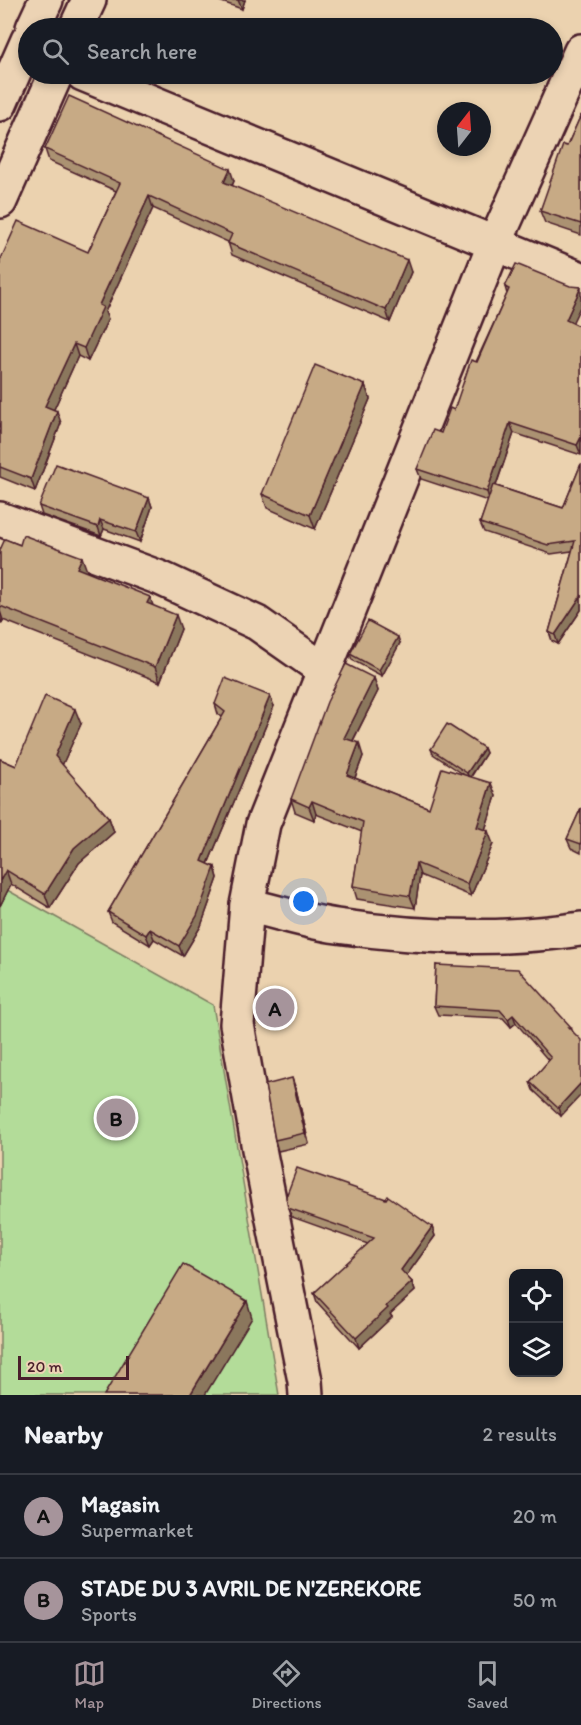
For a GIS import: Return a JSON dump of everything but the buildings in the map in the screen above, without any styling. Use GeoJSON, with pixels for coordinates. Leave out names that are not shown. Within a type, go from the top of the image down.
{"type":"FeatureCollection","features":[{"type":"Feature","properties":{"kind":"main road"},"geometry":{"type":"LineString","coordinates":[[39,18],[46,0]]}},
{"type":"Feature","properties":{"kind":"main road"},"geometry":{"type":"LineString","coordinates":[[81,18],[89,0]]}},
{"type":"Feature","properties":{"kind":"main road"},"geometry":{"type":"LineString","coordinates":[[306,1395],[237,1024],[247,905],[263,824],[495,243],[581,51]]}},
{"type":"Feature","properties":{"kind":"main road"},"geometry":{"type":"LineString","coordinates":[[0,104],[18,66]]}},
{"type":"Feature","properties":{"kind":"main road"},"geometry":{"type":"LineString","coordinates":[[0,201],[52,84]]}},
{"type":"Feature","properties":{"kind":"main road"},"geometry":{"type":"LineString","coordinates":[[107,84],[581,279]]}},
{"type":"Feature","properties":{"kind":"main road"},"geometry":{"type":"LineString","coordinates":[[0,519],[171,583],[257,623],[324,670]]}},
{"type":"Feature","properties":{"kind":"main road"},"geometry":{"type":"LineString","coordinates":[[247,905],[335,926],[436,937],[541,935],[581,929]]}},
{"type":"Feature","properties":{"kind":"green space"},"geometry":{"type":"Polygon","coordinates":[[[0,886],[213,1005],[279,1395],[0,1395],[0,886]]]}},
{"type":"Feature","properties":{"kind":"place","name":"Magasin"},"geometry":{"type":"Point","coordinates":[275,1008]}},
{"type":"Feature","properties":{"kind":"place","name":"STADE DU 3 AVRIL DE N'ZEREKORE"},"geometry":{"type":"Point","coordinates":[116,1118]}}]}
